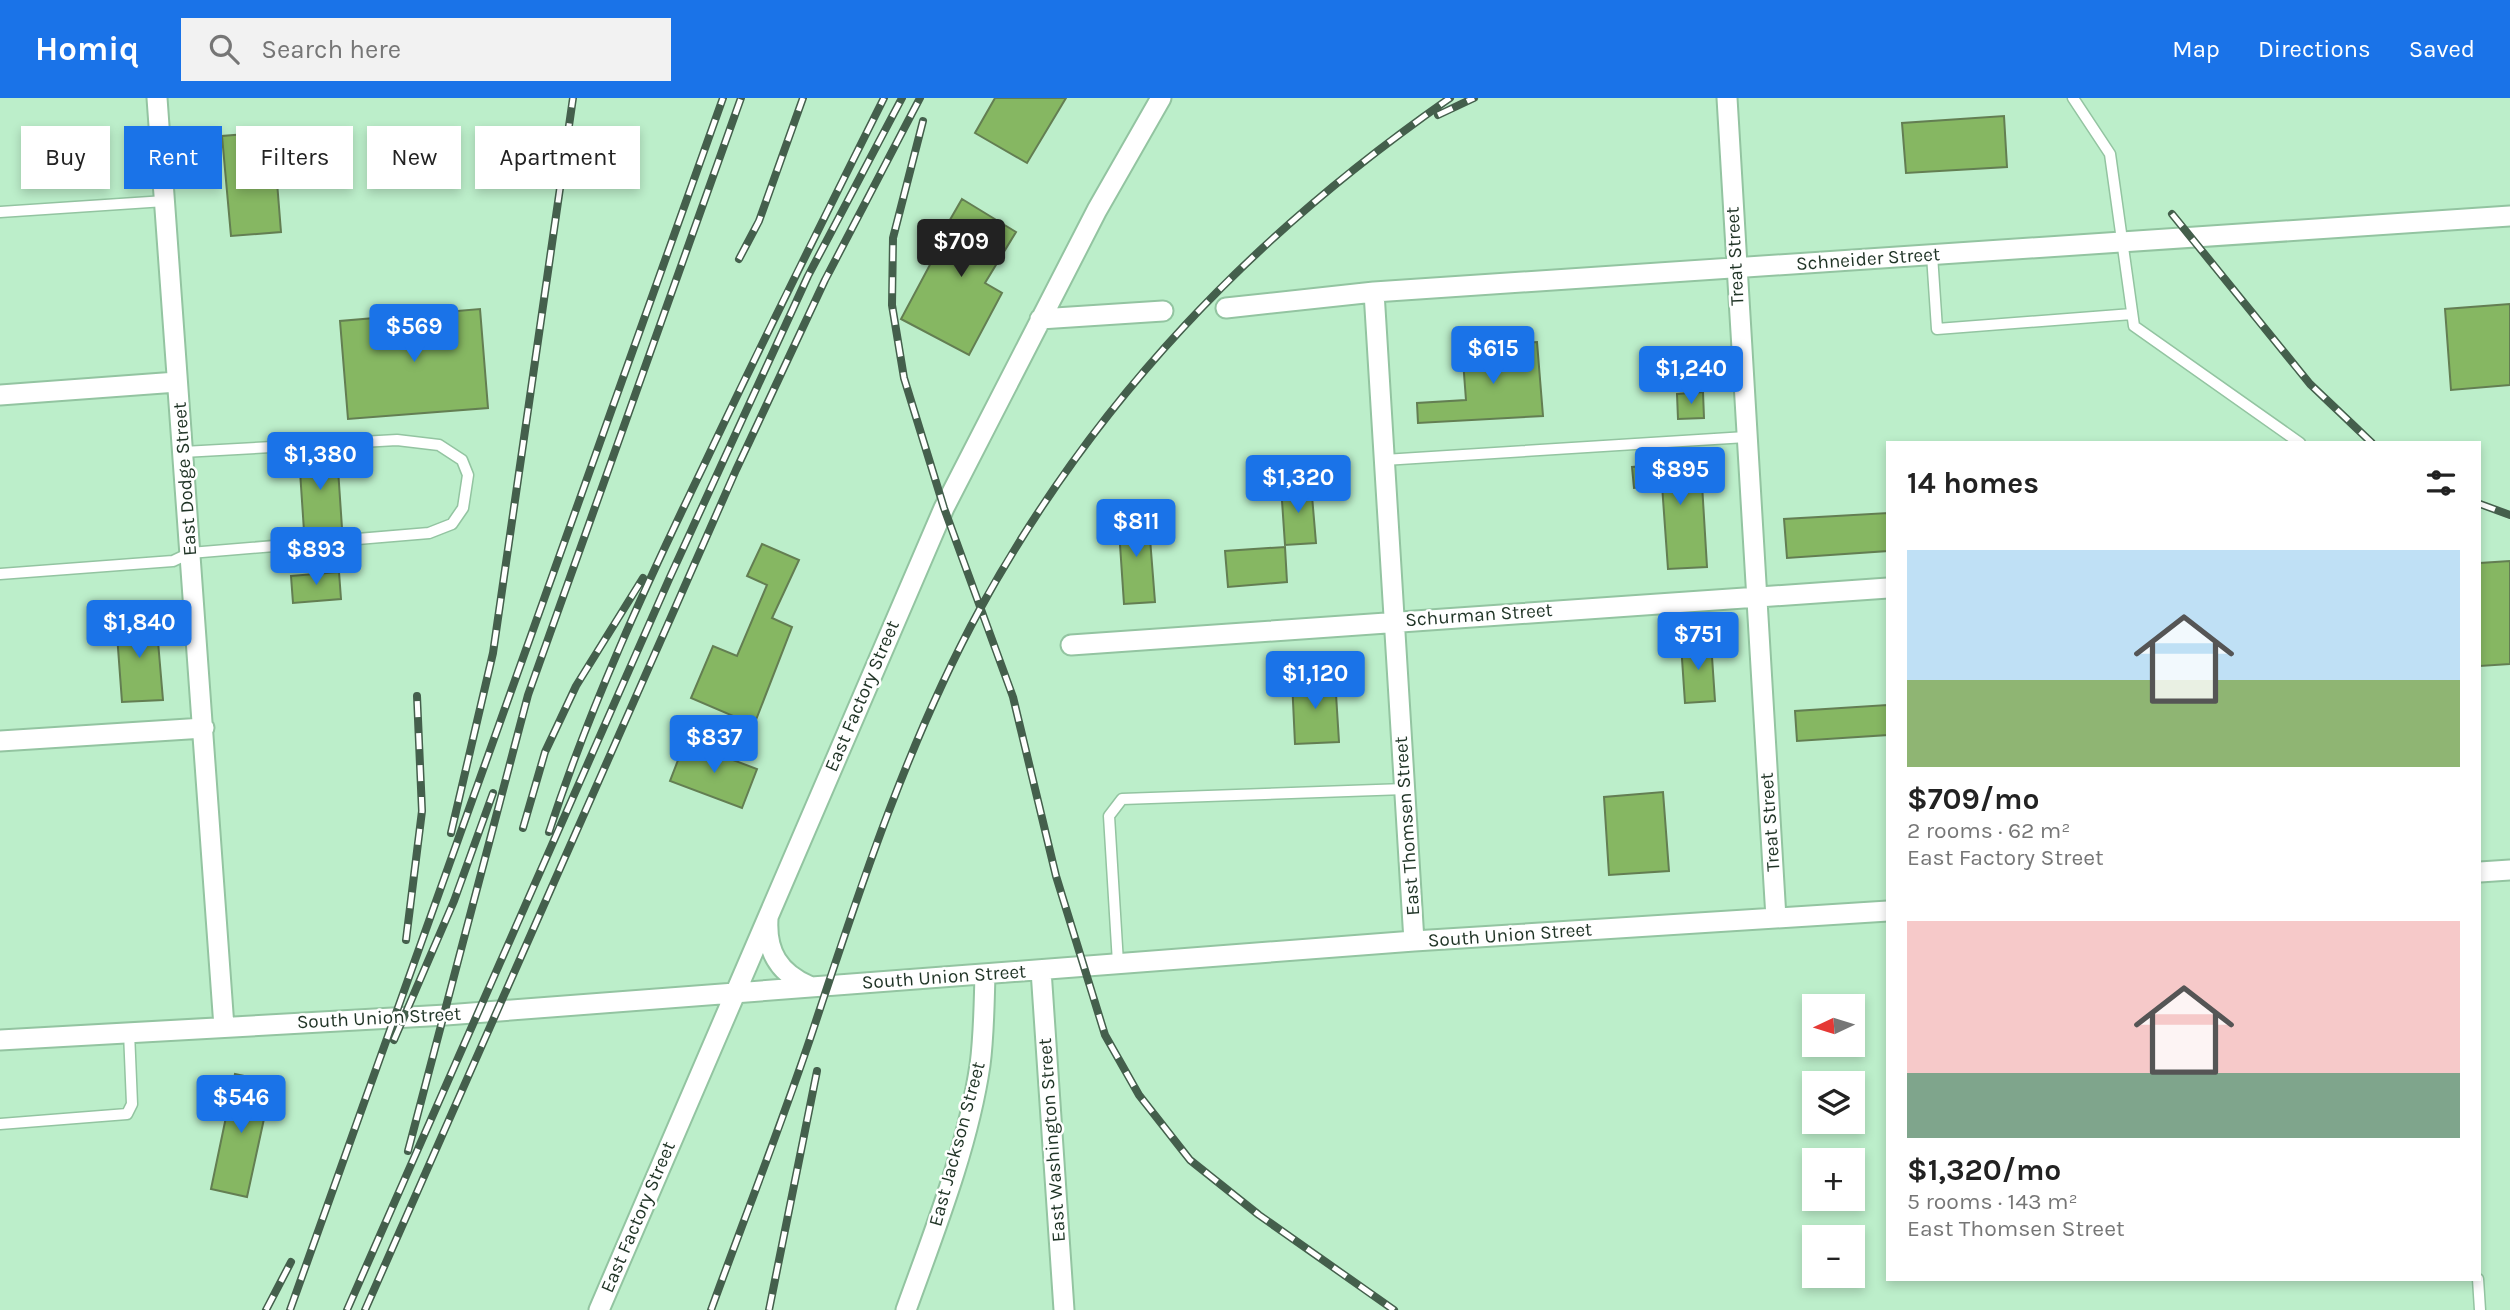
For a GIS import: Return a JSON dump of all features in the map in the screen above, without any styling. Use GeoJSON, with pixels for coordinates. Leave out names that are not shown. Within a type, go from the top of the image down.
{"type":"FeatureCollection","features":[{"type":"Feature","properties":{"kind":"street","name":"East Dodge Street"},"geometry":{"type":"LineString","coordinates":[[158,98],[224,1027]]}},
{"type":"Feature","properties":{"kind":"street","name":"East Factory Street"},"geometry":{"type":"LineString","coordinates":[[599,1310],[944,508],[1097,210],[1161,98]]}},
{"type":"Feature","properties":{"kind":"street","name":"Treat Street"},"geometry":{"type":"LineString","coordinates":[[1727,98],[1735,268],[1776,918]]}},
{"type":"Feature","properties":{"kind":"street","name":"Schneider Street"},"geometry":{"type":"LineString","coordinates":[[1226,308],[1374,292],[2510,216]]}},
{"type":"Feature","properties":{"kind":"street","name":"East Thomsen Street"},"geometry":{"type":"LineString","coordinates":[[1374,292],[1414,941]]}},
{"type":"Feature","properties":{"kind":"street"},"geometry":{"type":"LineString","coordinates":[[1040,319],[1163,311]]}},
{"type":"Feature","properties":{"kind":"street"},"geometry":{"type":"LineString","coordinates":[[0,394],[177,382]]}},
{"type":"Feature","properties":{"kind":"street","name":"Schurman Street"},"geometry":{"type":"LineString","coordinates":[[1071,645],[1886,587]]}},
{"type":"Feature","properties":{"kind":"street"},"geometry":{"type":"LineString","coordinates":[[0,741],[204,728]]}},
{"type":"Feature","properties":{"kind":"street"},"geometry":{"type":"LineString","coordinates":[[2481,872],[2510,870]]}},
{"type":"Feature","properties":{"kind":"street"},"geometry":{"type":"LineString","coordinates":[[769,911],[768,937],[775,961],[791,977],[810,986]]}},
{"type":"Feature","properties":{"kind":"street","name":"South Union Street"},"geometry":{"type":"LineString","coordinates":[[0,1040],[446,1015],[1414,941],[1886,911]]}},
{"type":"Feature","properties":{"kind":"street","name":"East Washington Street"},"geometry":{"type":"LineString","coordinates":[[1041,970],[1064,1310]]}},
{"type":"Feature","properties":{"kind":"street","name":"East Jackson Street"},"geometry":{"type":"LineString","coordinates":[[906,1310],[950,1183],[974,1095],[982,1045],[985,975]]}},
{"type":"Feature","properties":{"kind":"lane"},"geometry":{"type":"LineString","coordinates":[[2073,98],[2109,154],[2134,326],[2297,441]]}},
{"type":"Feature","properties":{"kind":"lane"},"geometry":{"type":"LineString","coordinates":[[0,212],[165,201]]}},
{"type":"Feature","properties":{"kind":"lane"},"geometry":{"type":"LineString","coordinates":[[1932,255],[1937,329],[2132,314]]}},
{"type":"Feature","properties":{"kind":"lane"},"geometry":{"type":"LineString","coordinates":[[1384,460],[1746,437]]}},
{"type":"Feature","properties":{"kind":"lane"},"geometry":{"type":"LineString","coordinates":[[0,574],[173,561],[190,553],[429,533],[452,524],[463,508],[468,475],[462,460],[439,445],[397,440],[183,452]]}},
{"type":"Feature","properties":{"kind":"lane"},"geometry":{"type":"LineString","coordinates":[[1118,963],[1109,816],[1122,799],[1405,789]]}},
{"type":"Feature","properties":{"kind":"lane"},"geometry":{"type":"LineString","coordinates":[[0,1124],[127,1114],[132,1104],[128,1032]]}},
{"type":"Feature","properties":{"kind":"lane"},"geometry":{"type":"LineString","coordinates":[[2478,1281],[2480,1310]]}},
{"type":"Feature","properties":{"kind":"building"},"geometry":{"type":"Polygon","coordinates":[[[995,98],[1066,98],[1027,163],[975,133],[995,98]]]}},
{"type":"Feature","properties":{"kind":"building"},"geometry":{"type":"Polygon","coordinates":[[[2004,116],[2007,167],[1906,173],[1902,123],[2004,116]]]}},
{"type":"Feature","properties":{"kind":"building"},"geometry":{"type":"Polygon","coordinates":[[[236,135],[236,189],[278,189],[281,232],[231,236],[222,136],[236,135]]]}},
{"type":"Feature","properties":{"kind":"building"},"geometry":{"type":"Polygon","coordinates":[[[962,199],[1016,232],[985,283],[1002,293],[969,355],[901,319],[940,246],[936,244],[962,199]]]}},
{"type":"Feature","properties":{"kind":"building"},"geometry":{"type":"Polygon","coordinates":[[[2510,304],[2510,385],[2451,390],[2445,309],[2510,304]]]}},
{"type":"Feature","properties":{"kind":"building"},"geometry":{"type":"Polygon","coordinates":[[[480,309],[488,408],[348,419],[340,321],[480,309]]]}},
{"type":"Feature","properties":{"kind":"building"},"geometry":{"type":"Polygon","coordinates":[[[1537,342],[1543,416],[1418,423],[1417,403],[1466,400],[1462,347],[1537,342]]]}},
{"type":"Feature","properties":{"kind":"building"},"geometry":{"type":"Polygon","coordinates":[[[1703,392],[1704,418],[1678,419],[1677,394],[1703,392]]]}},
{"type":"Feature","properties":{"kind":"building"},"geometry":{"type":"Polygon","coordinates":[[[1700,451],[1707,567],[1668,569],[1662,485],[1634,488],[1632,467],[1672,464],[1671,453],[1700,451]]]}},
{"type":"Feature","properties":{"kind":"building"},"geometry":{"type":"Polygon","coordinates":[[[337,454],[342,528],[304,531],[299,456],[337,454]]]}},
{"type":"Feature","properties":{"kind":"building"},"geometry":{"type":"Polygon","coordinates":[[[1311,484],[1316,543],[1285,545],[1281,486],[1311,484]]]}},
{"type":"Feature","properties":{"kind":"building"},"geometry":{"type":"Polygon","coordinates":[[[1148,513],[1155,602],[1124,604],[1118,515],[1148,513]]]}},
{"type":"Feature","properties":{"kind":"building"},"geometry":{"type":"Polygon","coordinates":[[[1886,513],[1886,551],[1787,558],[1784,519],[1886,513]]]}},
{"type":"Feature","properties":{"kind":"building"},"geometry":{"type":"Polygon","coordinates":[[[762,544],[799,560],[772,618],[792,627],[754,725],[691,698],[713,646],[737,656],[767,585],[747,576],[762,544]]]}},
{"type":"Feature","properties":{"kind":"building"},"geometry":{"type":"Polygon","coordinates":[[[1285,547],[1287,582],[1228,587],[1225,551],[1285,547]]]}},
{"type":"Feature","properties":{"kind":"building"},"geometry":{"type":"Polygon","coordinates":[[[2510,561],[2510,664],[2481,666],[2481,563],[2510,561]]]}},
{"type":"Feature","properties":{"kind":"building"},"geometry":{"type":"Polygon","coordinates":[[[339,572],[341,599],[293,603],[291,576],[339,572]]]}},
{"type":"Feature","properties":{"kind":"building"},"geometry":{"type":"Polygon","coordinates":[[[156,618],[163,700],[122,702],[116,621],[156,618]]]}},
{"type":"Feature","properties":{"kind":"building"},"geometry":{"type":"Polygon","coordinates":[[[1711,642],[1715,701],[1685,703],[1681,644],[1711,642]]]}},
{"type":"Feature","properties":{"kind":"building"},"geometry":{"type":"Polygon","coordinates":[[[1335,678],[1339,742],[1295,744],[1292,680],[1335,678]]]}},
{"type":"Feature","properties":{"kind":"building"},"geometry":{"type":"Polygon","coordinates":[[[1886,705],[1886,735],[1797,741],[1795,711],[1886,705]]]}},
{"type":"Feature","properties":{"kind":"building"},"geometry":{"type":"Polygon","coordinates":[[[685,742],[757,769],[742,808],[670,781],[685,742]]]}},
{"type":"Feature","properties":{"kind":"building"},"geometry":{"type":"Polygon","coordinates":[[[1663,792],[1669,871],[1609,875],[1604,797],[1663,792]]]}},
{"type":"Feature","properties":{"kind":"building"},"geometry":{"type":"Polygon","coordinates":[[[235,1074],[272,1082],[247,1197],[211,1189],[235,1074]]]}},
{"type":"Feature","properties":{"kind":"railway"},"geometry":{"type":"LineString","coordinates":[[451,833],[493,653],[573,98]]}},
{"type":"Feature","properties":{"kind":"railway"},"geometry":{"type":"LineString","coordinates":[[290,1310],[723,98]]}},
{"type":"Feature","properties":{"kind":"railway"},"geometry":{"type":"LineString","coordinates":[[408,1151],[528,695],[741,98]]}},
{"type":"Feature","properties":{"kind":"railway"},"geometry":{"type":"LineString","coordinates":[[739,259],[759,221],[803,98]]}},
{"type":"Feature","properties":{"kind":"railway"},"geometry":{"type":"LineString","coordinates":[[549,832],[582,738],[640,601],[748,373],[884,98]]}},
{"type":"Feature","properties":{"kind":"railway"},"geometry":{"type":"LineString","coordinates":[[347,1310],[670,577],[808,276],[902,98]]}},
{"type":"Feature","properties":{"kind":"railway"},"geometry":{"type":"LineString","coordinates":[[365,1310],[736,470],[825,280],[920,98]]}},
{"type":"Feature","properties":{"kind":"railway"},"geometry":{"type":"LineString","coordinates":[[711,1310],[787,1105],[866,873],[907,765],[954,660],[1025,532],[1075,459],[1128,391],[1185,326],[1245,264],[1310,206],[1450,98]]}},
{"type":"Feature","properties":{"kind":"railway"},"geometry":{"type":"LineString","coordinates":[[1438,115],[1474,98]]}},
{"type":"Feature","properties":{"kind":"railway"},"geometry":{"type":"LineString","coordinates":[[923,121],[893,238],[892,305],[904,378],[944,508],[1013,697],[1056,876],[1105,1035],[1139,1095],[1190,1160],[1259,1215],[1394,1310]]}},
{"type":"Feature","properties":{"kind":"railway"},"geometry":{"type":"LineString","coordinates":[[2172,214],[2310,384],[2370,441]]}},
{"type":"Feature","properties":{"kind":"railway"},"geometry":{"type":"LineString","coordinates":[[2481,504],[2510,515]]}},
{"type":"Feature","properties":{"kind":"railway"},"geometry":{"type":"LineString","coordinates":[[523,828],[545,752],[576,686],[643,578]]}},
{"type":"Feature","properties":{"kind":"railway"},"geometry":{"type":"LineString","coordinates":[[406,940],[422,811],[417,696]]}},
{"type":"Feature","properties":{"kind":"railway"},"geometry":{"type":"LineString","coordinates":[[394,1040],[454,901],[493,793]]}},
{"type":"Feature","properties":{"kind":"railway"},"geometry":{"type":"LineString","coordinates":[[769,1310],[817,1071]]}},
{"type":"Feature","properties":{"kind":"railway"},"geometry":{"type":"LineString","coordinates":[[266,1310],[291,1262]]}}]}
